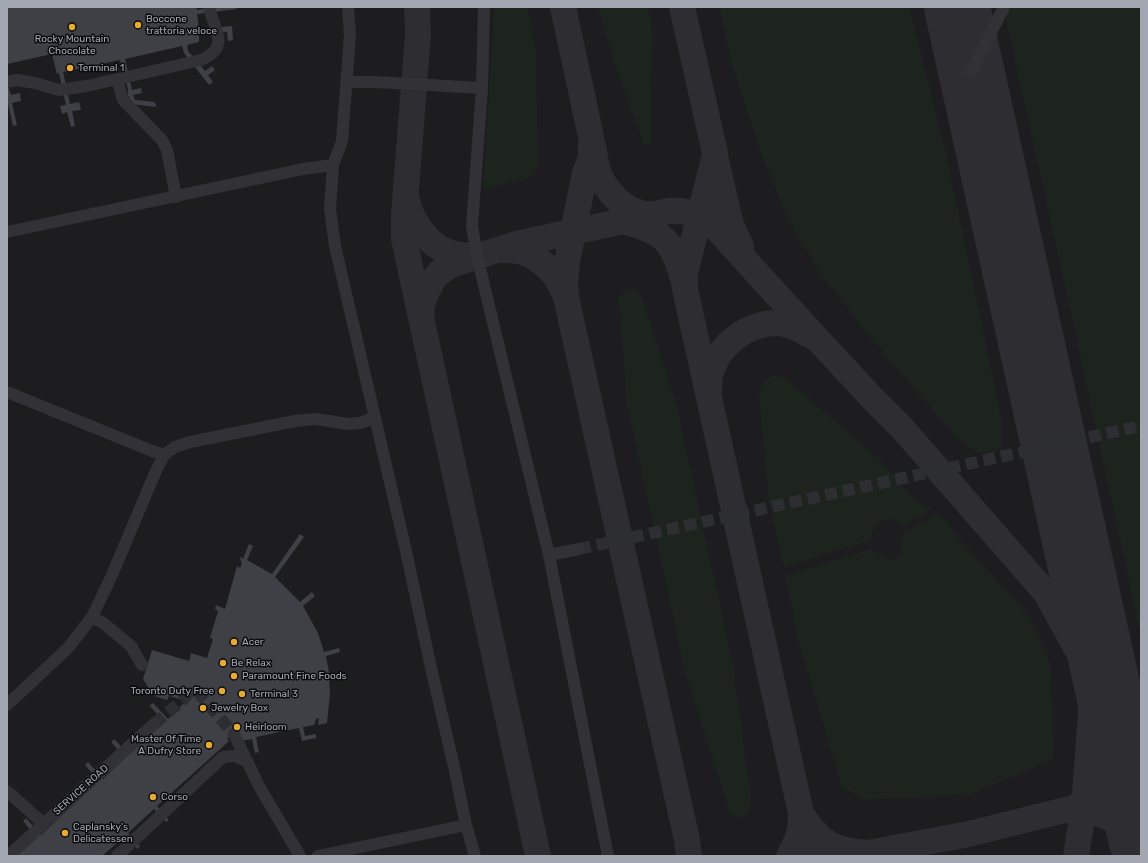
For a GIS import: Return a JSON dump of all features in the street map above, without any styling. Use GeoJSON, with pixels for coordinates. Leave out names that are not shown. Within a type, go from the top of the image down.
{"type":"FeatureCollection","features":[{"type":"Feature","properties":{"kind":"street"},"geometry":{"type":"LineString","coordinates":[[7,82],[17,80],[35,83],[59,90],[88,86],[201,60],[210,56],[218,44],[219,37],[209,7]]}},
{"type":"Feature","properties":{"kind":"street"},"geometry":{"type":"LineString","coordinates":[[348,7],[350,35],[342,141],[333,165],[330,209],[334,246],[406,551],[474,856]]}},
{"type":"Feature","properties":{"kind":"street"},"geometry":{"type":"LineString","coordinates":[[484,7],[482,88],[472,226],[477,256],[549,555],[608,856]]}},
{"type":"Feature","properties":{"kind":"street"},"geometry":{"type":"LineString","coordinates":[[971,72],[1004,7]]}},
{"type":"Feature","properties":{"kind":"street"},"geometry":{"type":"LineString","coordinates":[[117,79],[123,100],[162,140],[168,150],[176,196]]}},
{"type":"Feature","properties":{"kind":"street"},"geometry":{"type":"LineString","coordinates":[[346,82],[375,82],[482,88]]}},
{"type":"Feature","properties":{"kind":"street"},"geometry":{"type":"LineString","coordinates":[[7,232],[303,169],[333,165]]}},
{"type":"Feature","properties":{"kind":"street"},"geometry":{"type":"LineString","coordinates":[[7,392],[164,455]]}},
{"type":"Feature","properties":{"kind":"street"},"geometry":{"type":"LineString","coordinates":[[7,705],[68,648],[92,617],[112,576],[164,455],[175,447],[190,442],[295,421],[316,419],[348,424],[360,423],[374,418]]}},
{"type":"Feature","properties":{"kind":"street"},"geometry":{"type":"LineString","coordinates":[[549,555],[578,549]]}},
{"type":"Feature","properties":{"kind":"street"},"geometry":{"type":"LineString","coordinates":[[92,617],[103,623],[131,646],[142,665]]}},
{"type":"Feature","properties":{"kind":"street","name":"SERVICE ROAD"},"geometry":{"type":"LineString","coordinates":[[8,856],[154,724]]}},
{"type":"Feature","properties":{"kind":"street"},"geometry":{"type":"LineString","coordinates":[[234,734],[272,809],[300,856]]}},
{"type":"Feature","properties":{"kind":"street"},"geometry":{"type":"LineString","coordinates":[[117,856],[223,757],[235,756],[248,762]]}},
{"type":"Feature","properties":{"kind":"street"},"geometry":{"type":"LineString","coordinates":[[7,791],[44,824]]}},
{"type":"Feature","properties":{"kind":"street"},"geometry":{"type":"LineString","coordinates":[[318,856],[466,825]]}},
{"type":"Feature","properties":{"kind":"shaded area"},"geometry":{"type":"Polygon","coordinates":[[[7,7],[1141,7],[1141,856],[7,856],[7,7]]]}},
{"type":"Feature","properties":{"kind":"shaded area"},"geometry":{"type":"Polygon","coordinates":[[[493,7],[527,7],[536,50],[538,164],[530,178],[483,189],[494,13],[493,7]]]}},
{"type":"Feature","properties":{"kind":"shaded area"},"geometry":{"type":"Polygon","coordinates":[[[598,7],[648,7],[652,27],[651,141],[649,146],[644,144],[631,110],[613,59],[598,7]]]}},
{"type":"Feature","properties":{"kind":"shaded area"},"geometry":{"type":"Polygon","coordinates":[[[719,7],[909,7],[945,149],[1002,422],[1002,445],[996,452],[979,453],[968,447],[951,431],[865,331],[819,271],[788,220],[763,158],[731,61],[719,7]]]}},
{"type":"Feature","properties":{"kind":"shaded area"},"geometry":{"type":"Polygon","coordinates":[[[1003,7],[1141,7],[1141,637],[1071,312],[1003,7]]]}},
{"type":"Feature","properties":{"kind":"shaded area"},"geometry":{"type":"Polygon","coordinates":[[[629,288],[636,290],[641,295],[675,399],[733,666],[751,802],[748,812],[740,818],[731,814],[686,676],[627,403],[619,298],[629,288]]]}},
{"type":"Feature","properties":{"kind":"shaded area"},"geometry":{"type":"Polygon","coordinates":[[[773,375],[784,377],[876,456],[917,503],[928,506],[931,510],[902,526],[896,521],[891,520],[878,522],[868,542],[784,567],[769,502],[759,393],[764,382],[773,375]]]}},
{"type":"Feature","properties":{"kind":"shaded area"},"geometry":{"type":"Polygon","coordinates":[[[940,513],[960,540],[1026,613],[1051,664],[1053,759],[969,795],[865,800],[842,787],[798,639],[786,576],[871,549],[888,558],[896,559],[901,551],[901,535],[940,513]]]}},
{"type":"Feature","properties":{"kind":"building","name":"Terminal 1"},"geometry":{"type":"Polygon","coordinates":[[[7,7],[196,7],[197,10],[216,7],[237,7],[237,9],[197,14],[199,29],[232,26],[233,40],[228,41],[227,32],[199,33],[199,42],[187,45],[188,51],[205,71],[212,66],[215,70],[208,75],[213,82],[209,85],[184,53],[182,46],[125,59],[132,90],[141,88],[142,93],[133,95],[135,100],[155,102],[156,107],[131,104],[120,60],[63,72],[70,104],[79,102],[81,110],[72,111],[75,126],[71,127],[67,112],[62,114],[60,106],[66,105],[59,73],[57,74],[52,54],[7,64],[7,7]]]}},
{"type":"Feature","properties":{"kind":"building"},"geometry":{"type":"Polygon","coordinates":[[[7,81],[11,95],[20,93],[21,101],[12,103],[17,125],[13,126],[7,104],[7,81]]]}},
{"type":"Feature","properties":{"kind":"building","name":"Terminal 3"},"geometry":{"type":"Polygon","coordinates":[[[300,534],[304,537],[275,577],[300,602],[312,592],[315,596],[303,606],[318,633],[324,652],[339,648],[340,652],[326,656],[330,693],[327,723],[318,725],[319,718],[316,719],[314,725],[303,727],[305,736],[316,734],[316,738],[302,741],[299,728],[256,737],[259,752],[255,753],[252,739],[241,741],[234,734],[227,739],[229,741],[157,806],[169,820],[166,822],[154,809],[128,833],[140,846],[137,849],[125,836],[102,856],[17,856],[37,838],[23,821],[26,818],[41,835],[99,781],[85,765],[88,762],[103,779],[125,758],[111,742],[114,739],[129,755],[164,722],[150,706],[151,704],[153,703],[168,719],[186,701],[169,696],[167,700],[154,696],[155,691],[150,690],[143,679],[152,650],[189,661],[191,653],[207,658],[213,639],[210,638],[218,611],[215,609],[216,605],[225,609],[237,566],[240,568],[242,563],[239,556],[243,559],[249,544],[253,546],[247,560],[272,574],[300,534]]]}},
{"type":"Feature","properties":{"kind":"taxiway"},"geometry":{"type":"LineString","coordinates":[[417,7],[418,34],[404,215],[404,239],[538,856]]}},
{"type":"Feature","properties":{"kind":"taxiway"},"geometry":{"type":"LineString","coordinates":[[563,7],[591,137],[591,157],[585,173],[567,262],[565,281],[566,297],[687,840],[689,856]]}},
{"type":"Feature","properties":{"kind":"taxiway"},"geometry":{"type":"LineString","coordinates":[[682,7],[715,153],[685,273],[685,289],[801,813],[809,856]]}},
{"type":"Feature","properties":{"kind":"taxiway"},"geometry":{"type":"LineString","coordinates":[[593,146],[597,166],[603,182],[607,189],[623,205],[644,214],[671,211],[689,212],[714,226],[873,399],[902,428],[1046,593],[1091,675],[1118,734]]}},
{"type":"Feature","properties":{"kind":"taxiway"},"geometry":{"type":"LineString","coordinates":[[716,161],[731,225],[741,246]]}},
{"type":"Feature","properties":{"kind":"taxiway"},"geometry":{"type":"LineString","coordinates":[[407,200],[416,223],[427,238],[434,244],[451,253],[476,256]]}},
{"type":"Feature","properties":{"kind":"taxiway"},"geometry":{"type":"LineString","coordinates":[[421,317],[422,305],[433,280],[439,273],[451,265],[516,244],[652,215]]}},
{"type":"Feature","properties":{"kind":"taxiway"},"geometry":{"type":"LineString","coordinates":[[623,221],[648,229],[658,234],[665,240],[676,257],[684,283]]}},
{"type":"Feature","properties":{"kind":"taxiway"},"geometry":{"type":"LineString","coordinates":[[502,250],[522,252],[541,262],[554,274],[566,297]]}},
{"type":"Feature","properties":{"kind":"taxiway"},"geometry":{"type":"LineString","coordinates":[[709,390],[710,375],[720,354],[736,337],[746,331],[756,326],[779,323],[796,328],[811,336]]}},
{"type":"Feature","properties":{"kind":"taxiway"},"geometry":{"type":"LineString","coordinates":[[1056,452],[1087,618],[1091,675],[1091,714],[1084,806],[1076,856]]}},
{"type":"Feature","properties":{"kind":"taxiway"},"geometry":{"type":"LineString","coordinates":[[1141,767],[1127,753],[1118,734],[1116,760],[1109,779],[1095,795],[1073,808],[1094,812],[1113,820],[1129,832],[1141,850]]}},
{"type":"Feature","properties":{"kind":"taxiway"},"geometry":{"type":"LineString","coordinates":[[852,856],[969,834],[1073,808],[1141,794]]}},
{"type":"Feature","properties":{"kind":"taxiway"},"geometry":{"type":"LineString","coordinates":[[789,856],[798,836],[801,813],[814,831],[828,843],[845,850],[867,853]]}},
{"type":"Feature","properties":{"kind":"runway"},"geometry":{"type":"LineString","coordinates":[[957,7],[1141,838]]}},
{"type":"Feature","properties":{"kind":"tunnel"},"geometry":{"type":"LineString","coordinates":[[579,549],[1141,426]]}},
{"type":"Feature","properties":{"kind":"tunnel"},"geometry":{"type":"LineString","coordinates":[[154,724],[184,699],[192,688]]}},
{"type":"Feature","properties":{"kind":"tunnel"},"geometry":{"type":"LineString","coordinates":[[197,691],[234,734]]}},
{"type":"Feature","properties":{"kind":"place","name":"Boccone trattoria veloce"},"geometry":{"type":"Point","coordinates":[138,25]}},
{"type":"Feature","properties":{"kind":"place","name":"Rocky Mountain Chocolate"},"geometry":{"type":"Point","coordinates":[72,27]}},
{"type":"Feature","properties":{"kind":"place","name":"Terminal 1"},"geometry":{"type":"Point","coordinates":[70,68]}},
{"type":"Feature","properties":{"kind":"place","name":"Acer"},"geometry":{"type":"Point","coordinates":[234,642]}},
{"type":"Feature","properties":{"kind":"place","name":"Be Relax"},"geometry":{"type":"Point","coordinates":[223,663]}},
{"type":"Feature","properties":{"kind":"place","name":"Paramount Fine Foods"},"geometry":{"type":"Point","coordinates":[234,676]}},
{"type":"Feature","properties":{"kind":"place","name":"Toronto Duty Free"},"geometry":{"type":"Point","coordinates":[222,691]}},
{"type":"Feature","properties":{"kind":"place","name":"Terminal 3"},"geometry":{"type":"Point","coordinates":[242,694]}},
{"type":"Feature","properties":{"kind":"place","name":"Jewelry Box"},"geometry":{"type":"Point","coordinates":[203,708]}},
{"type":"Feature","properties":{"kind":"place","name":"Heirloom"},"geometry":{"type":"Point","coordinates":[237,727]}},
{"type":"Feature","properties":{"kind":"place","name":"Master Of Time A Dufry Store"},"geometry":{"type":"Point","coordinates":[209,745]}},
{"type":"Feature","properties":{"kind":"place","name":"Corso"},"geometry":{"type":"Point","coordinates":[153,797]}},
{"type":"Feature","properties":{"kind":"place","name":"Caplansky's Delicatessen"},"geometry":{"type":"Point","coordinates":[65,833]}}]}
